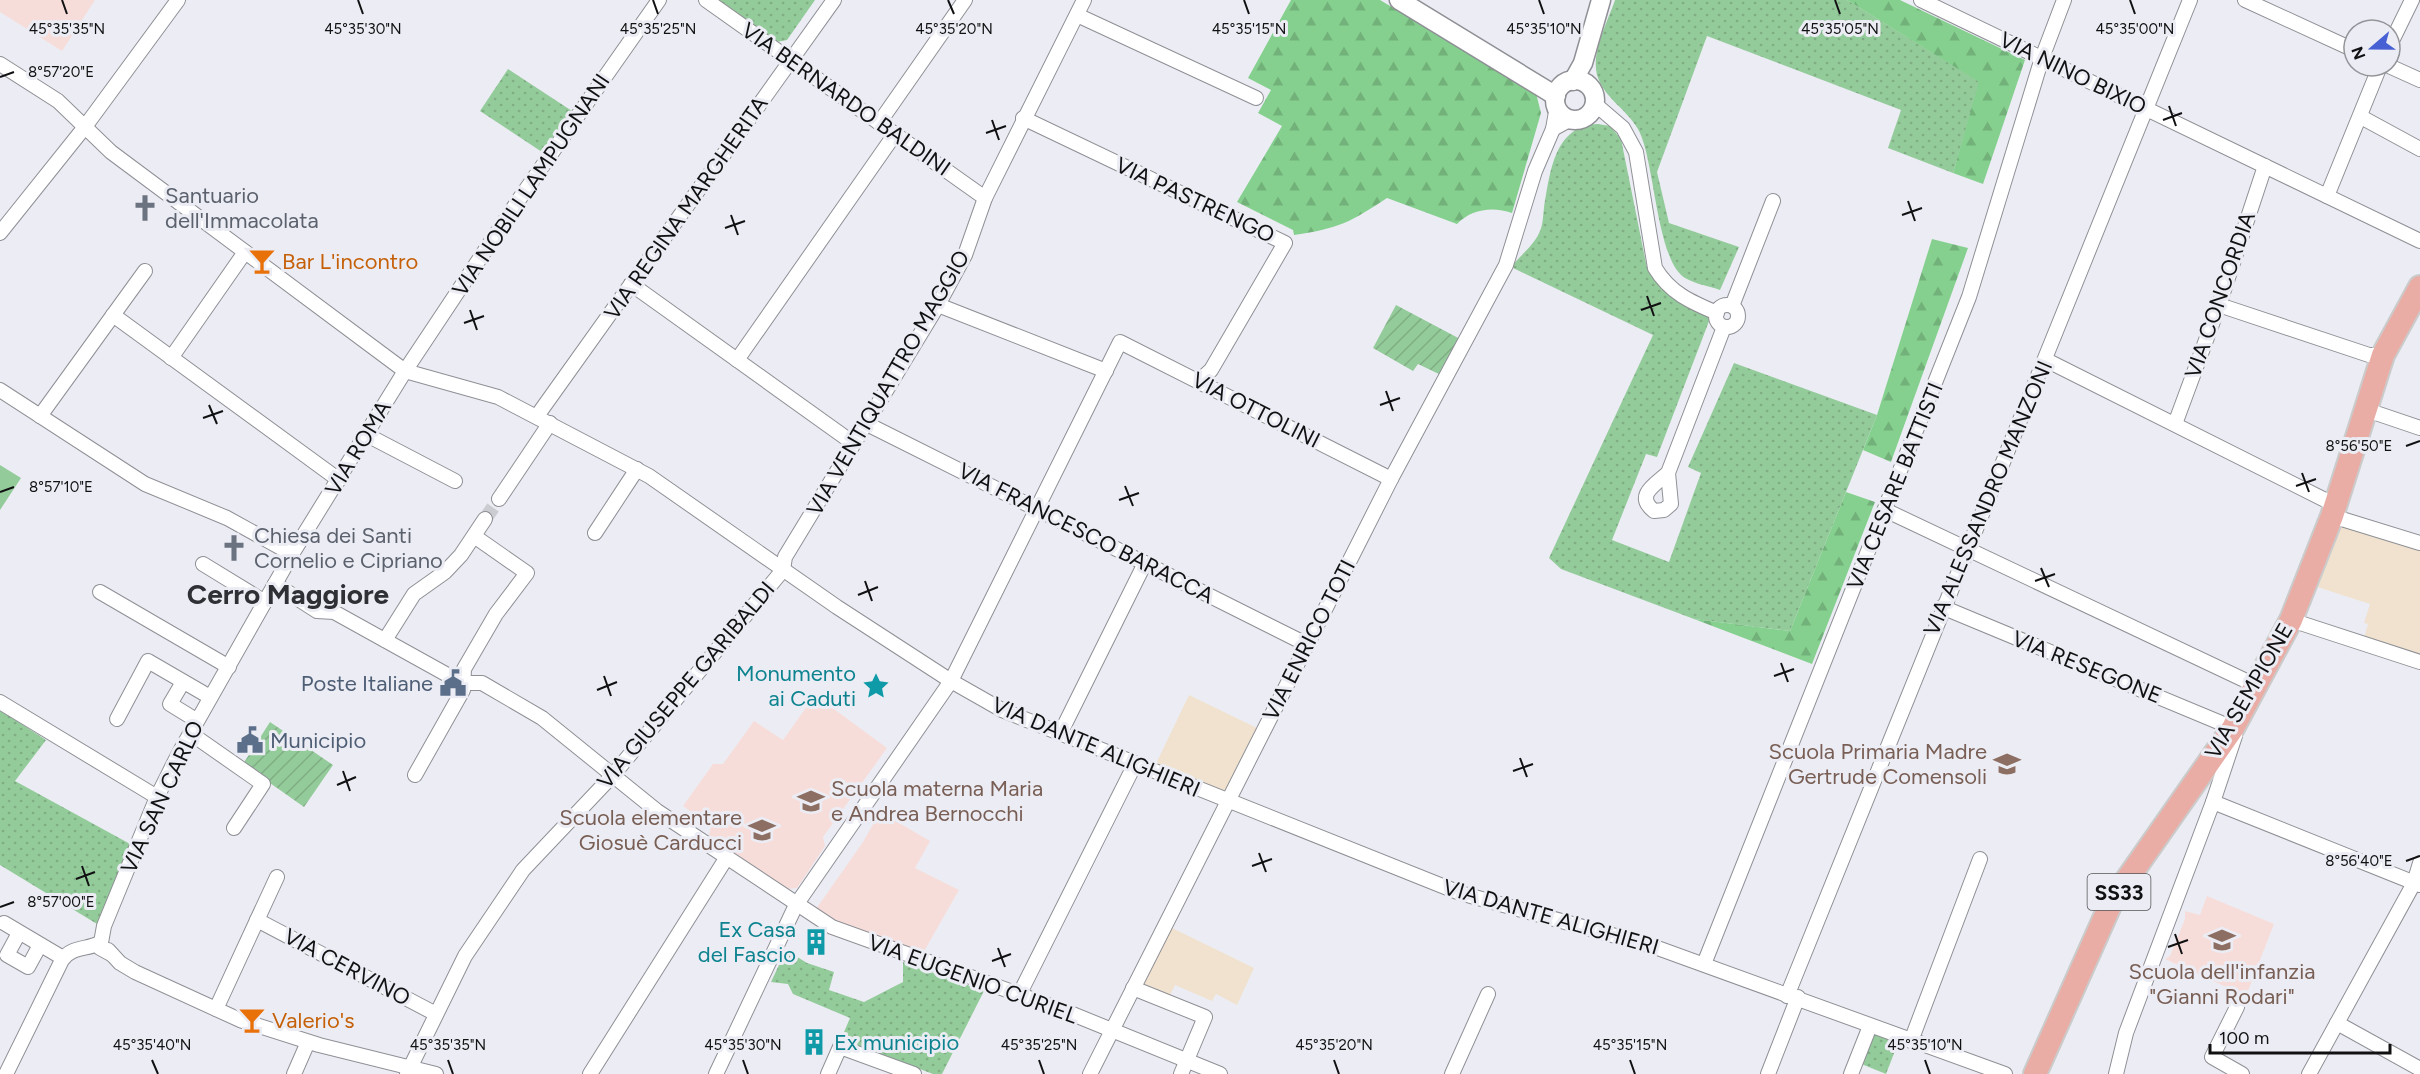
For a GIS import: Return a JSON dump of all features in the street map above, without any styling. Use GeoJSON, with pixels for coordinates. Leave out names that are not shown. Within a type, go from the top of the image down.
{"type":"FeatureCollection","features":[{"type":"Feature","properties":{"kind":"main road","name":"VIA SEMPIONE"},"geometry":{"type":"LineString","coordinates":[[2035,1074],[2112,901],[2238,719],[2291,620],[2334,511],[2364,409],[2383,355],[2420,287]]}},
{"type":"Feature","properties":{"kind":"street"},"geometry":{"type":"LineString","coordinates":[[0,233],[84,128],[178,0]]}},
{"type":"Feature","properties":{"kind":"street","name":"VIA NOBILI LAMPUGNANI"},"geometry":{"type":"LineString","coordinates":[[405,371],[520,198],[659,0]]}},
{"type":"Feature","properties":{"kind":"street","name":"VIA BERNARDO BALDINI"},"geometry":{"type":"LineString","coordinates":[[706,0],[985,198]]}},
{"type":"Feature","properties":{"kind":"street","name":"VIA REGINA MARGHERITA"},"geometry":{"type":"LineString","coordinates":[[537,416],[834,0]]}},
{"type":"Feature","properties":{"kind":"street"},"geometry":{"type":"LineString","coordinates":[[879,123],[964,0]]}},
{"type":"Feature","properties":{"kind":"street","name":"VIA VENTIQUATTRO MAGGIO"},"geometry":{"type":"LineString","coordinates":[[783,570],[785,557],[939,305],[966,255],[985,198],[1084,0]]}},
{"type":"Feature","properties":{"kind":"street"},"geometry":{"type":"LineString","coordinates":[[1399,0],[1562,90],[1594,94],[1593,109],[1582,119],[1571,119],[1562,115],[1562,90],[1583,63],[1601,0]]}},
{"type":"Feature","properties":{"kind":"street","name":"VIA NINO BIXIO"},"geometry":{"type":"LineString","coordinates":[[1921,0],[2420,241]]}},
{"type":"Feature","properties":{"kind":"street","name":"VIA CESARE BATTISTI"},"geometry":{"type":"LineString","coordinates":[[1706,965],[1969,297],[2043,58],[2064,0]]}},
{"type":"Feature","properties":{"kind":"street","name":"VIA ALESSANDRO MANZONI"},"geometry":{"type":"LineString","coordinates":[[1768,1074],[1792,996],[1942,607],[2046,360],[2190,0]]}},
{"type":"Feature","properties":{"kind":"street"},"geometry":{"type":"LineString","coordinates":[[2245,0],[2342,44]]}},
{"type":"Feature","properties":{"kind":"street"},"geometry":{"type":"LineString","coordinates":[[2402,20],[2412,0]]}},
{"type":"Feature","properties":{"kind":"street"},"geometry":{"type":"LineString","coordinates":[[1077,15],[1256,98]]}},
{"type":"Feature","properties":{"kind":"street"},"geometry":{"type":"LineString","coordinates":[[0,64],[58,101],[111,152],[405,371]]}},
{"type":"Feature","properties":{"kind":"street"},"geometry":{"type":"LineString","coordinates":[[2402,72],[2420,80]]}},
{"type":"Feature","properties":{"kind":"street"},"geometry":{"type":"LineString","coordinates":[[2327,196],[2376,78]]}},
{"type":"Feature","properties":{"kind":"street","name":"VIA ENRICO TOTI"},"geometry":{"type":"LineString","coordinates":[[1226,801],[1308,645],[1391,479],[1506,265],[1535,171],[1553,129],[1562,90]]}},
{"type":"Feature","properties":{"kind":"street"},"geometry":{"type":"LineString","coordinates":[[1593,109],[1609,116],[1623,128],[1636,152],[1655,268],[1662,279],[1683,299],[1717,313]]}},
{"type":"Feature","properties":{"kind":"street"},"geometry":{"type":"LineString","coordinates":[[2361,117],[2420,149]]}},
{"type":"Feature","properties":{"kind":"street","name":"VIA PASTRENGO"},"geometry":{"type":"LineString","coordinates":[[1023,118],[1285,243],[1211,370],[1199,381]]}},
{"type":"Feature","properties":{"kind":"street"},"geometry":{"type":"LineString","coordinates":[[1553,129],[1571,119]]}},
{"type":"Feature","properties":{"kind":"street"},"geometry":{"type":"LineString","coordinates":[[737,360],[895,134]]}},
{"type":"Feature","properties":{"kind":"street","name":"VIA CONCORDIA"},"geometry":{"type":"LineString","coordinates":[[2175,424],[2219,305],[2265,166]]}},
{"type":"Feature","properties":{"kind":"street"},"geometry":{"type":"LineString","coordinates":[[1732,306],[1773,201]]}},
{"type":"Feature","properties":{"kind":"street"},"geometry":{"type":"LineString","coordinates":[[171,358],[244,252]]}},
{"type":"Feature","properties":{"kind":"street"},"geometry":{"type":"LineString","coordinates":[[40,416],[145,271]]}},
{"type":"Feature","properties":{"kind":"street"},"geometry":{"type":"LineString","coordinates":[[631,285],[853,443]]}},
{"type":"Feature","properties":{"kind":"street"},"geometry":{"type":"LineString","coordinates":[[716,1074],[796,905],[951,681],[1106,371],[939,305]]}},
{"type":"Feature","properties":{"kind":"street"},"geometry":{"type":"LineString","coordinates":[[1725,305],[1732,306],[1738,314],[1737,321],[1733,326],[1724,327],[1717,321],[1717,313],[1725,305]]}},
{"type":"Feature","properties":{"kind":"street"},"geometry":{"type":"LineString","coordinates":[[2219,305],[2369,356],[2383,355]]}},
{"type":"Feature","properties":{"kind":"street"},"geometry":{"type":"LineString","coordinates":[[113,315],[339,480]]}},
{"type":"Feature","properties":{"kind":"street"},"geometry":{"type":"LineString","coordinates":[[1668,473],[1724,327]]}},
{"type":"Feature","properties":{"kind":"street","name":"VIA OTTOLINI"},"geometry":{"type":"LineString","coordinates":[[1106,371],[1120,342],[1391,479]]}},
{"type":"Feature","properties":{"kind":"street"},"geometry":{"type":"LineString","coordinates":[[2046,360],[2175,424],[2334,511],[2420,543]]}},
{"type":"Feature","properties":{"kind":"street","name":"VIA DANTE ALIGHIERI"},"geometry":{"type":"LineString","coordinates":[[405,371],[498,397],[637,469],[696,506],[783,570],[951,681],[1002,710],[1226,801],[1460,892],[1652,946],[2005,1074]]}},
{"type":"Feature","properties":{"kind":"street","name":"VIA ROMA"},"geometry":{"type":"LineString","coordinates":[[292,554],[405,371]]}},
{"type":"Feature","properties":{"kind":"street"},"geometry":{"type":"LineString","coordinates":[[0,390],[145,484],[227,518],[292,554]]}},
{"type":"Feature","properties":{"kind":"street"},"geometry":{"type":"LineString","coordinates":[[2364,409],[2420,428]]}},
{"type":"Feature","properties":{"kind":"street"},"geometry":{"type":"LineString","coordinates":[[499,499],[550,423]]}},
{"type":"Feature","properties":{"kind":"street","name":"VIA FRANCESCO BARACCA"},"geometry":{"type":"LineString","coordinates":[[865,423],[1308,645]]}},
{"type":"Feature","properties":{"kind":"street"},"geometry":{"type":"LineString","coordinates":[[367,435],[454,481]]}},
{"type":"Feature","properties":{"kind":"street"},"geometry":{"type":"LineString","coordinates":[[595,533],[637,469]]}},
{"type":"Feature","properties":{"kind":"street"},"geometry":{"type":"LineString","coordinates":[[1886,510],[2257,686]]}},
{"type":"Feature","properties":{"kind":"street"},"geometry":{"type":"LineString","coordinates":[[385,640],[414,594],[445,572],[485,519]]}},
{"type":"Feature","properties":{"kind":"street"},"geometry":{"type":"LineString","coordinates":[[415,775],[463,690],[464,669],[496,614],[527,573],[474,536]]}},
{"type":"Feature","properties":{"kind":"street","name":"VIA SAN CARLO"},"geometry":{"type":"LineString","coordinates":[[103,945],[157,797],[193,727],[292,554]]}},
{"type":"Feature","properties":{"kind":"street"},"geometry":{"type":"LineString","coordinates":[[1060,734],[1145,563]]}},
{"type":"Feature","properties":{"kind":"street"},"geometry":{"type":"LineString","coordinates":[[203,564],[265,602]]}},
{"type":"Feature","properties":{"kind":"street","name":"VIA GIUSEPPE GARIBALDI"},"geometry":{"type":"LineString","coordinates":[[408,1071],[465,956],[523,870],[613,776],[783,570]]}},
{"type":"Feature","properties":{"kind":"street","name":"VIA EUGENIO CURIEL"},"geometry":{"type":"LineString","coordinates":[[275,584],[317,611],[334,612],[462,683],[482,683],[542,718],[657,811],[832,927],[1111,1030],[1183,1068],[1220,1074]]}},
{"type":"Feature","properties":{"kind":"street"},"geometry":{"type":"LineString","coordinates":[[100,592],[229,667]]}},
{"type":"Feature","properties":{"kind":"street","name":"VIA RESEGONE"},"geometry":{"type":"LineString","coordinates":[[1942,607],[2238,719]]}},
{"type":"Feature","properties":{"kind":"street"},"geometry":{"type":"LineString","coordinates":[[2291,620],[2420,662]]}},
{"type":"Feature","properties":{"kind":"street"},"geometry":{"type":"LineString","coordinates":[[117,719],[148,661],[210,697]]}},
{"type":"Feature","properties":{"kind":"street"},"geometry":{"type":"LineString","coordinates":[[183,682],[170,704],[193,727],[263,784],[234,828]]}},
{"type":"Feature","properties":{"kind":"street"},"geometry":{"type":"LineString","coordinates":[[0,702],[157,797]]}},
{"type":"Feature","properties":{"kind":"street"},"geometry":{"type":"LineString","coordinates":[[2116,1074],[2126,1033],[2213,802],[2238,719]]}},
{"type":"Feature","properties":{"kind":"street"},"geometry":{"type":"LineString","coordinates":[[1019,995],[1135,764]]}},
{"type":"Feature","properties":{"kind":"street"},"geometry":{"type":"LineString","coordinates":[[1090,1074],[1226,801]]}},
{"type":"Feature","properties":{"kind":"street"},"geometry":{"type":"LineString","coordinates":[[2213,802],[2340,855],[2353,857],[2417,884]]}},
{"type":"Feature","properties":{"kind":"street"},"geometry":{"type":"LineString","coordinates":[[590,1074],[727,857]]}},
{"type":"Feature","properties":{"kind":"street"},"geometry":{"type":"LineString","coordinates":[[1911,1041],[1980,859]]}},
{"type":"Feature","properties":{"kind":"street"},"geometry":{"type":"LineString","coordinates":[[2309,1074],[2417,884],[2420,863]]}},
{"type":"Feature","properties":{"kind":"street"},"geometry":{"type":"LineString","coordinates":[[216,1009],[278,876]]}},
{"type":"Feature","properties":{"kind":"street","name":"VIA CERVINO"},"geometry":{"type":"LineString","coordinates":[[257,920],[436,1014]]}},
{"type":"Feature","properties":{"kind":"street"},"geometry":{"type":"LineString","coordinates":[[4,923],[63,958]]}},
{"type":"Feature","properties":{"kind":"street"},"geometry":{"type":"LineString","coordinates":[[20,933],[7,955],[28,967],[40,945]]}},
{"type":"Feature","properties":{"kind":"street"},"geometry":{"type":"LineString","coordinates":[[6,1074],[63,958],[72,950],[103,945],[135,972],[240,1020],[408,1071],[436,1074]]}},
{"type":"Feature","properties":{"kind":"street"},"geometry":{"type":"LineString","coordinates":[[1132,988],[1205,1017],[1183,1068]]}},
{"type":"Feature","properties":{"kind":"street"},"geometry":{"type":"LineString","coordinates":[[1452,1074],[1488,994]]}},
{"type":"Feature","properties":{"kind":"street"},"geometry":{"type":"LineString","coordinates":[[2238,1007],[2212,1057],[2242,1074]]}},
{"type":"Feature","properties":{"kind":"street"},"geometry":{"type":"LineString","coordinates":[[2337,1023],[2420,1068]]}},
{"type":"Feature","properties":{"kind":"street"},"geometry":{"type":"LineString","coordinates":[[1851,1074],[1870,1026]]}},
{"type":"Feature","properties":{"kind":"street"},"geometry":{"type":"LineString","coordinates":[[294,1074],[308,1042]]}},
{"type":"Feature","properties":{"kind":"street"},"geometry":{"type":"LineString","coordinates":[[828,1074],[840,1047],[914,1074]]}},
{"type":"Feature","properties":{"kind":"shaded area"},"geometry":{"type":"Polygon","coordinates":[[[0,0],[95,0],[62,51],[0,12],[0,0]]]}},
{"type":"Feature","properties":{"kind":"shaded area"},"geometry":{"type":"Polygon","coordinates":[[[2333,512],[2420,540],[2420,655],[2364,638],[2368,624],[2364,623],[2370,604],[2308,584],[2333,512]]]}},
{"type":"Feature","properties":{"kind":"shaded area"},"geometry":{"type":"Polygon","coordinates":[[[815,695],[887,748],[823,837],[825,846],[797,888],[787,889],[709,835],[711,826],[683,806],[713,764],[723,764],[754,721],[783,740],[815,695]]]}},
{"type":"Feature","properties":{"kind":"shaded area"},"geometry":{"type":"Polygon","coordinates":[[[1189,695],[1261,730],[1225,799],[1153,770],[1189,695]]]}},
{"type":"Feature","properties":{"kind":"shaded area"},"geometry":{"type":"Polygon","coordinates":[[[880,812],[930,841],[915,868],[959,890],[923,953],[833,920],[816,909],[863,842],[880,812]]]}},
{"type":"Feature","properties":{"kind":"shaded area","name":"Scuola dell'infanzia \"Gianni Rodari\""},"geometry":{"type":"Polygon","coordinates":[[[2207,896],[2274,924],[2246,996],[2165,959],[2170,956],[2185,919],[2185,911],[2200,915],[2207,896]]]}},
{"type":"Feature","properties":{"kind":"shaded area"},"geometry":{"type":"Polygon","coordinates":[[[1166,925],[1254,968],[1237,1005],[1216,994],[1212,1001],[1175,985],[1168,999],[1135,987],[1166,925]]]}},
{"type":"Feature","properties":{"kind":"green space"},"geometry":{"type":"Polygon","coordinates":[[[718,0],[815,0],[787,40],[777,42],[718,0]]]}},
{"type":"Feature","properties":{"kind":"green space"},"geometry":{"type":"Polygon","coordinates":[[[1291,0],[1380,0],[1536,93],[1541,113],[1512,213],[1483,210],[1469,215],[1457,224],[1387,198],[1334,227],[1294,235],[1293,230],[1237,202],[1282,126],[1258,113],[1271,90],[1248,78],[1291,0]]]}},
{"type":"Feature","properties":{"kind":"green space"},"geometry":{"type":"Polygon","coordinates":[[[1615,0],[1847,0],[1980,82],[1953,173],[1888,148],[1901,110],[1707,36],[1657,172],[1669,223],[1739,247],[1720,290],[1685,278],[1676,268],[1668,253],[1640,133],[1630,118],[1605,91],[1597,75],[1598,47],[1615,0]]]}},
{"type":"Feature","properties":{"kind":"green space"},"geometry":{"type":"Polygon","coordinates":[[[1847,0],[1900,0],[2025,60],[1983,184],[1953,173],[1979,82],[1847,0]]]}},
{"type":"Feature","properties":{"kind":"green space"},"geometry":{"type":"Polygon","coordinates":[[[508,69],[572,111],[542,152],[480,111],[508,69]]]}},
{"type":"Feature","properties":{"kind":"green space"},"geometry":{"type":"Polygon","coordinates":[[[1598,124],[1610,126],[1621,139],[1647,268],[1674,299],[1711,316],[1657,457],[1646,454],[1612,540],[1669,562],[1701,473],[1688,467],[1734,363],[1877,415],[1790,631],[1694,619],[1561,569],[1549,558],[1653,335],[1511,267],[1538,236],[1552,166],[1563,142],[1583,126],[1598,124]]]}},
{"type":"Feature","properties":{"kind":"green space"},"geometry":{"type":"Polygon","coordinates":[[[1932,239],[1968,248],[1891,462],[1863,450],[1877,415],[1932,239]]]}},
{"type":"Feature","properties":{"kind":"green space"},"geometry":{"type":"Polygon","coordinates":[[[1396,305],[1462,340],[1443,376],[1418,364],[1413,371],[1373,348],[1396,305]]]}},
{"type":"Feature","properties":{"kind":"green space"},"geometry":{"type":"Polygon","coordinates":[[[0,465],[21,478],[0,510],[0,465]]]}},
{"type":"Feature","properties":{"kind":"green space"},"geometry":{"type":"Polygon","coordinates":[[[1846,492],[1875,502],[1812,664],[1694,619],[1790,631],[1846,492]]]}},
{"type":"Feature","properties":{"kind":"green space"},"geometry":{"type":"Polygon","coordinates":[[[0,710],[46,740],[15,781],[132,845],[97,924],[0,865],[0,710]]]}},
{"type":"Feature","properties":{"kind":"green space"},"geometry":{"type":"Polygon","coordinates":[[[270,722],[333,765],[304,807],[243,764],[270,722]]]}},
{"type":"Feature","properties":{"kind":"green space"},"geometry":{"type":"Polygon","coordinates":[[[786,950],[807,963],[834,972],[829,990],[864,1002],[903,982],[903,962],[984,991],[942,1074],[933,1074],[841,1039],[850,1018],[793,994],[788,984],[771,982],[786,950]]]}},
{"type":"Feature","properties":{"kind":"green space"},"geometry":{"type":"Polygon","coordinates":[[[1870,1033],[1898,1043],[1886,1074],[1859,1063],[1870,1033]]]}},
{"type":"Feature","properties":{"kind":"tunnel"},"geometry":{"type":"LineString","coordinates":[[485,519],[499,499]]}},
{"type":"Feature","properties":{"kind":"place","name":"Santuario dell'Immacolata"},"geometry":{"type":"Point","coordinates":[145,208]}},
{"type":"Feature","properties":{"kind":"place","name":"Bar L'incontro"},"geometry":{"type":"Point","coordinates":[262,261]}},
{"type":"Feature","properties":{"kind":"place","name":"Chiesa dei Santi Cornelio e Cipriano"},"geometry":{"type":"Point","coordinates":[234,548]}},
{"type":"Feature","properties":{"kind":"place","name":"Poste Italiane"},"geometry":{"type":"Point","coordinates":[453,683]}},
{"type":"Feature","properties":{"kind":"place","name":"Monumento ai Caduti"},"geometry":{"type":"Point","coordinates":[876,686]}},
{"type":"Feature","properties":{"kind":"place","name":"Municipio"},"geometry":{"type":"Point","coordinates":[250,740]}},
{"type":"Feature","properties":{"kind":"place","name":"Scuola Primaria Madre Gertrude Comensoli"},"geometry":{"type":"Point","coordinates":[2007,764]}},
{"type":"Feature","properties":{"kind":"place","name":"Scuola materna Maria e Andrea Bernocchi"},"geometry":{"type":"Point","coordinates":[811,801]}},
{"type":"Feature","properties":{"kind":"place","name":"Scuola elementare Giosuè Carducci"},"geometry":{"type":"Point","coordinates":[762,830]}},
{"type":"Feature","properties":{"kind":"place","name":"Scuola dell'infanzia \"Gianni Rodari\""},"geometry":{"type":"Point","coordinates":[2222,940]}},
{"type":"Feature","properties":{"kind":"place","name":"Ex Casa del Fascio"},"geometry":{"type":"Point","coordinates":[816,942]}},
{"type":"Feature","properties":{"kind":"place","name":"Valerio's"},"geometry":{"type":"Point","coordinates":[252,1020]}},
{"type":"Feature","properties":{"kind":"place","name":"Ex municipio"},"geometry":{"type":"Point","coordinates":[814,1042]}},
{"type":"Feature","properties":{"kind":"district","name":"Cerro Maggiore"},"geometry":{"type":"Point","coordinates":[288,594]}}]}
